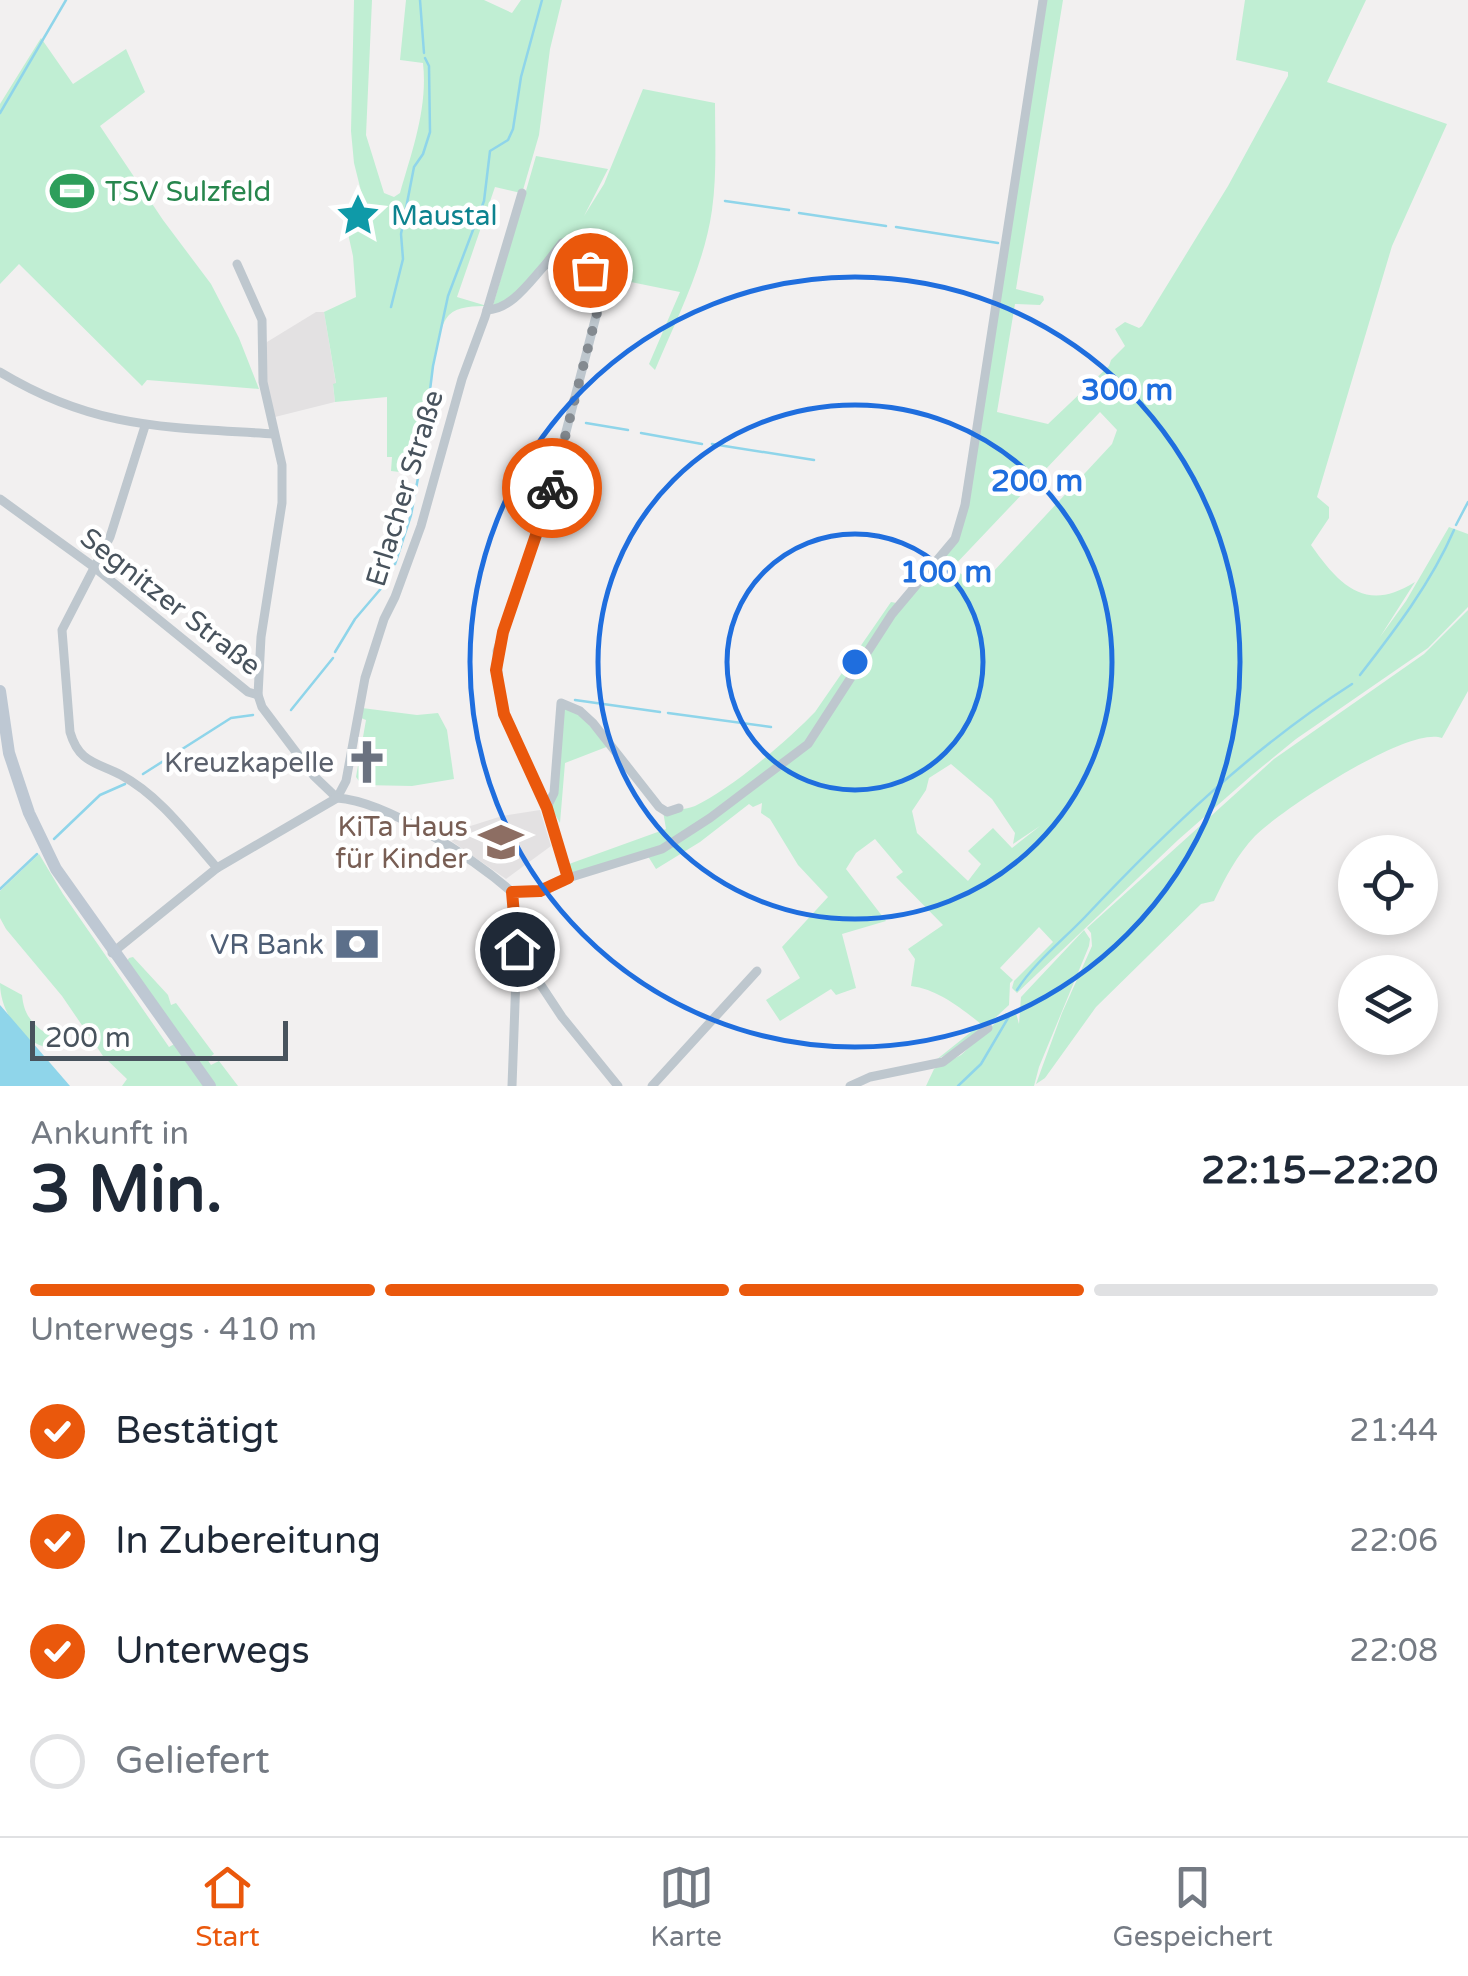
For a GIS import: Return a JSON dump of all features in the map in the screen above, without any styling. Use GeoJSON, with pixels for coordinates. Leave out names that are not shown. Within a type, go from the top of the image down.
{"type":"FeatureCollection","features":[{"type":"Feature","properties":{"kind":"main road"},"geometry":{"type":"LineString","coordinates":[[0,691],[10,753],[29,813],[56,869],[210,1086]]}},
{"type":"Feature","properties":{"kind":"street"},"geometry":{"type":"LineString","coordinates":[[112,952],[217,868],[337,798],[358,799],[401,820],[486,870],[512,892],[540,891],[674,842],[808,744],[892,614],[955,539],[965,506],[1042,0]]}},
{"type":"Feature","properties":{"kind":"street","name":"Erlacher Straße"},"geometry":{"type":"LineString","coordinates":[[337,798],[346,782],[365,678],[421,526],[462,378],[522,193]]}},
{"type":"Feature","properties":{"kind":"street"},"geometry":{"type":"LineString","coordinates":[[487,310],[510,302],[562,244]]}},
{"type":"Feature","properties":{"kind":"street"},"geometry":{"type":"LineString","coordinates":[[238,264],[262,320],[262,382],[282,465],[282,504],[261,637],[258,695]]}},
{"type":"Feature","properties":{"kind":"street"},"geometry":{"type":"LineString","coordinates":[[546,264],[590,270],[598,276],[602,288],[548,501],[497,651],[504,714],[547,808],[568,878]]}},
{"type":"Feature","properties":{"kind":"street"},"geometry":{"type":"LineString","coordinates":[[0,372],[76,410],[145,426],[274,434]]}},
{"type":"Feature","properties":{"kind":"street"},"geometry":{"type":"LineString","coordinates":[[145,426],[110,537],[62,630],[68,716],[75,748],[86,759],[145,791],[217,868]]}},
{"type":"Feature","properties":{"kind":"street","name":"Segnitzer Straße"},"geometry":{"type":"LineString","coordinates":[[0,499],[94,568],[248,692],[258,695],[314,776],[337,798]]}},
{"type":"Feature","properties":{"kind":"street"},"geometry":{"type":"LineString","coordinates":[[547,808],[554,793],[561,704],[580,710],[593,723],[658,807],[667,812],[679,808]]}},
{"type":"Feature","properties":{"kind":"street"},"geometry":{"type":"LineString","coordinates":[[512,892],[517,949],[512,1086]]}},
{"type":"Feature","properties":{"kind":"street"},"geometry":{"type":"LineString","coordinates":[[517,949],[562,1016],[618,1086]]}},
{"type":"Feature","properties":{"kind":"street"},"geometry":{"type":"LineString","coordinates":[[652,1086],[757,971]]}},
{"type":"Feature","properties":{"kind":"street"},"geometry":{"type":"LineString","coordinates":[[850,1086],[943,1062],[988,1028]]}},
{"type":"Feature","properties":{"kind":"shaded area"},"geometry":{"type":"Polygon","coordinates":[[[316,312],[324,312],[336,384],[335,402],[275,417],[264,372],[267,342],[316,312]]]}},
{"type":"Feature","properties":{"kind":"shaded area","name":"KiTa Haus für Kinder"},"geometry":{"type":"Polygon","coordinates":[[[540,810],[551,846],[506,879],[447,838],[458,830],[502,816],[540,810]]]}},
{"type":"Feature","properties":{"kind":"green space"},"geometry":{"type":"Polygon","coordinates":[[[354,0],[372,0],[366,135],[384,193],[394,197],[400,193],[418,129],[424,80],[423,63],[400,60],[406,0],[484,0],[512,13],[521,0],[562,0],[550,49],[539,135],[523,190],[521,193],[495,187],[457,297],[487,306],[457,310],[443,325],[434,362],[422,462],[408,463],[400,472],[391,471],[392,457],[387,457],[387,397],[335,402],[336,383],[324,312],[356,297],[345,220],[359,220],[366,211],[351,131],[354,0]]]}},
{"type":"Feature","properties":{"kind":"green space"},"geometry":{"type":"Polygon","coordinates":[[[1044,0],[1063,0],[1016,289],[1043,296],[1044,300],[1040,305],[1015,304],[997,412],[1048,424],[1125,346],[1115,329],[1125,322],[1142,326],[1228,186],[1288,76],[1288,72],[1236,60],[1245,0],[1366,0],[1327,82],[1447,124],[1392,246],[1317,497],[1329,507],[1329,518],[1311,545],[1344,583],[1368,595],[1398,591],[1415,582],[1380,637],[1406,601],[1449,527],[1468,534],[1468,607],[1428,648],[1296,739],[1252,775],[1017,993],[1012,988],[1014,981],[1053,942],[1039,927],[1000,968],[1013,980],[1009,1005],[968,1043],[936,1060],[981,1024],[939,995],[911,986],[915,959],[908,949],[943,925],[896,877],[903,872],[875,839],[856,853],[846,869],[886,921],[842,934],[856,988],[836,995],[831,989],[780,1021],[766,1000],[800,978],[782,947],[828,897],[798,865],[770,819],[761,813],[762,803],[753,807],[749,804],[700,842],[656,869],[646,853],[573,875],[569,864],[666,829],[663,811],[691,807],[709,798],[774,750],[815,712],[891,602],[902,604],[955,540],[1044,0]],[[1100,412],[952,568],[980,586],[1112,444],[1117,430],[1100,412]],[[951,764],[929,778],[912,811],[917,833],[968,881],[981,864],[968,851],[993,828],[1012,848],[1040,826],[1013,844],[1015,833],[992,799],[951,764]]]}},
{"type":"Feature","properties":{"kind":"green space","name":"TSV Sulzfeld"},"geometry":{"type":"Polygon","coordinates":[[[41,38],[73,84],[126,49],[145,92],[100,126],[211,284],[239,338],[259,389],[147,380],[142,386],[19,264],[0,284],[0,104],[41,38]]]}},
{"type":"Feature","properties":{"kind":"green space"},"geometry":{"type":"Polygon","coordinates":[[[643,89],[715,103],[715,183],[708,231],[689,292],[655,370],[649,364],[680,292],[616,279],[603,282],[600,275],[552,264],[492,309],[536,156],[608,169],[584,216],[604,184],[643,89]]]}},
{"type":"Feature","properties":{"kind":"green space"},"geometry":{"type":"Polygon","coordinates":[[[1468,610],[1468,691],[1442,738],[1426,737],[1375,756],[1269,824],[1243,851],[1214,901],[1201,904],[1096,1007],[1045,1078],[1036,1084],[1092,946],[1087,928],[1274,759],[1424,654],[1468,610]]]}},
{"type":"Feature","properties":{"kind":"green space"},"geometry":{"type":"Polygon","coordinates":[[[562,705],[572,707],[609,746],[565,763],[560,823],[550,806],[562,705]]]}},
{"type":"Feature","properties":{"kind":"green space"},"geometry":{"type":"Polygon","coordinates":[[[362,708],[417,715],[438,713],[447,730],[454,779],[412,786],[362,785],[356,777],[366,720],[361,718],[362,708]]]}},
{"type":"Feature","properties":{"kind":"green space"},"geometry":{"type":"Polygon","coordinates":[[[39,854],[169,1047],[178,1042],[124,966],[129,958],[133,957],[168,995],[171,1005],[176,1003],[214,1054],[207,1059],[211,1065],[219,1061],[238,1086],[122,1086],[127,1079],[103,1056],[62,996],[0,918],[0,891],[39,854]]]}},
{"type":"Feature","properties":{"kind":"green space"},"geometry":{"type":"Polygon","coordinates":[[[1084,930],[1090,939],[1089,946],[1034,1086],[926,1086],[934,1069],[961,1055],[1006,1013],[1016,1013],[1019,1024],[1021,997],[1084,930]]]}},
{"type":"Feature","properties":{"kind":"green space"},"geometry":{"type":"Polygon","coordinates":[[[0,983],[22,995],[30,1019],[50,1036],[45,1047],[12,1022],[3,1003],[0,983]]]}},
{"type":"Feature","properties":{"kind":"water"},"geometry":{"type":"Polygon","coordinates":[[[0,1005],[70,1086],[0,1086],[0,1005]]]}},
{"type":"Feature","properties":{"kind":"waterway"},"geometry":{"type":"LineString","coordinates":[[0,113],[66,0]]}},
{"type":"Feature","properties":{"kind":"waterway"},"geometry":{"type":"LineString","coordinates":[[420,0],[424,53]]}},
{"type":"Feature","properties":{"kind":"waterway"},"geometry":{"type":"LineString","coordinates":[[395,564],[411,515],[433,366],[448,296],[484,201],[490,151],[508,140],[513,129],[521,77],[542,0]]}},
{"type":"Feature","properties":{"kind":"waterway"},"geometry":{"type":"LineString","coordinates":[[391,307],[403,259],[401,234],[414,167],[430,132],[429,66],[425,58]]}},
{"type":"Feature","properties":{"kind":"waterway"},"geometry":{"type":"LineString","coordinates":[[725,201],[789,210]]}},
{"type":"Feature","properties":{"kind":"waterway"},"geometry":{"type":"LineString","coordinates":[[799,213],[886,226]]}},
{"type":"Feature","properties":{"kind":"waterway"},"geometry":{"type":"LineString","coordinates":[[896,227],[998,243]]}},
{"type":"Feature","properties":{"kind":"waterway"},"geometry":{"type":"LineString","coordinates":[[586,423],[628,430]]}},
{"type":"Feature","properties":{"kind":"waterway"},"geometry":{"type":"LineString","coordinates":[[641,433],[702,444]]}},
{"type":"Feature","properties":{"kind":"waterway"},"geometry":{"type":"LineString","coordinates":[[712,444],[814,460]]}},
{"type":"Feature","properties":{"kind":"waterway"},"geometry":{"type":"LineString","coordinates":[[1456,525],[1468,502]]}},
{"type":"Feature","properties":{"kind":"waterway"},"geometry":{"type":"LineString","coordinates":[[1360,675],[1423,587],[1454,530]]}},
{"type":"Feature","properties":{"kind":"waterway"},"geometry":{"type":"LineString","coordinates":[[335,652],[355,619],[384,585]]}},
{"type":"Feature","properties":{"kind":"waterway"},"geometry":{"type":"LineString","coordinates":[[291,710],[333,658]]}},
{"type":"Feature","properties":{"kind":"waterway"},"geometry":{"type":"LineString","coordinates":[[1017,990],[1049,952],[1212,792],[1280,735],[1352,684]]}},
{"type":"Feature","properties":{"kind":"waterway"},"geometry":{"type":"LineString","coordinates":[[575,700],[660,712]]}},
{"type":"Feature","properties":{"kind":"waterway"},"geometry":{"type":"LineString","coordinates":[[668,713],[771,727]]}},
{"type":"Feature","properties":{"kind":"waterway"},"geometry":{"type":"LineString","coordinates":[[143,774],[231,718],[253,715]]}},
{"type":"Feature","properties":{"kind":"waterway"},"geometry":{"type":"LineString","coordinates":[[54,839],[100,795],[125,784]]}},
{"type":"Feature","properties":{"kind":"waterway"},"geometry":{"type":"LineString","coordinates":[[0,889],[37,854]]}},
{"type":"Feature","properties":{"kind":"waterway"},"geometry":{"type":"LineString","coordinates":[[958,1086],[981,1064],[1011,1013]]}},
{"type":"Feature","properties":{"kind":"way so far"},"geometry":{"type":"LineString","coordinates":[[552,488],[601,297],[602,282],[590,270]]}},
{"type":"Feature","properties":{"kind":"place","name":"TSV Sulzfeld"},"geometry":{"type":"Point","coordinates":[72,191]}},
{"type":"Feature","properties":{"kind":"place","name":"Maustal"},"geometry":{"type":"Point","coordinates":[358,215]}},
{"type":"Feature","properties":{"kind":"place","name":"Kreuzkapelle"},"geometry":{"type":"Point","coordinates":[367,762]}},
{"type":"Feature","properties":{"kind":"place","name":"KiTa Haus für Kinder"},"geometry":{"type":"Point","coordinates":[501,842]}},
{"type":"Feature","properties":{"kind":"place","name":"VR Bank"},"geometry":{"type":"Point","coordinates":[357,944]}},
{"type":"Feature","properties":{"kind":"route"},"geometry":{"type":"LineString","coordinates":[[517,949],[512,892],[540,891],[568,878],[547,808],[504,714],[496,670],[497,651],[552,488]]}}]}
